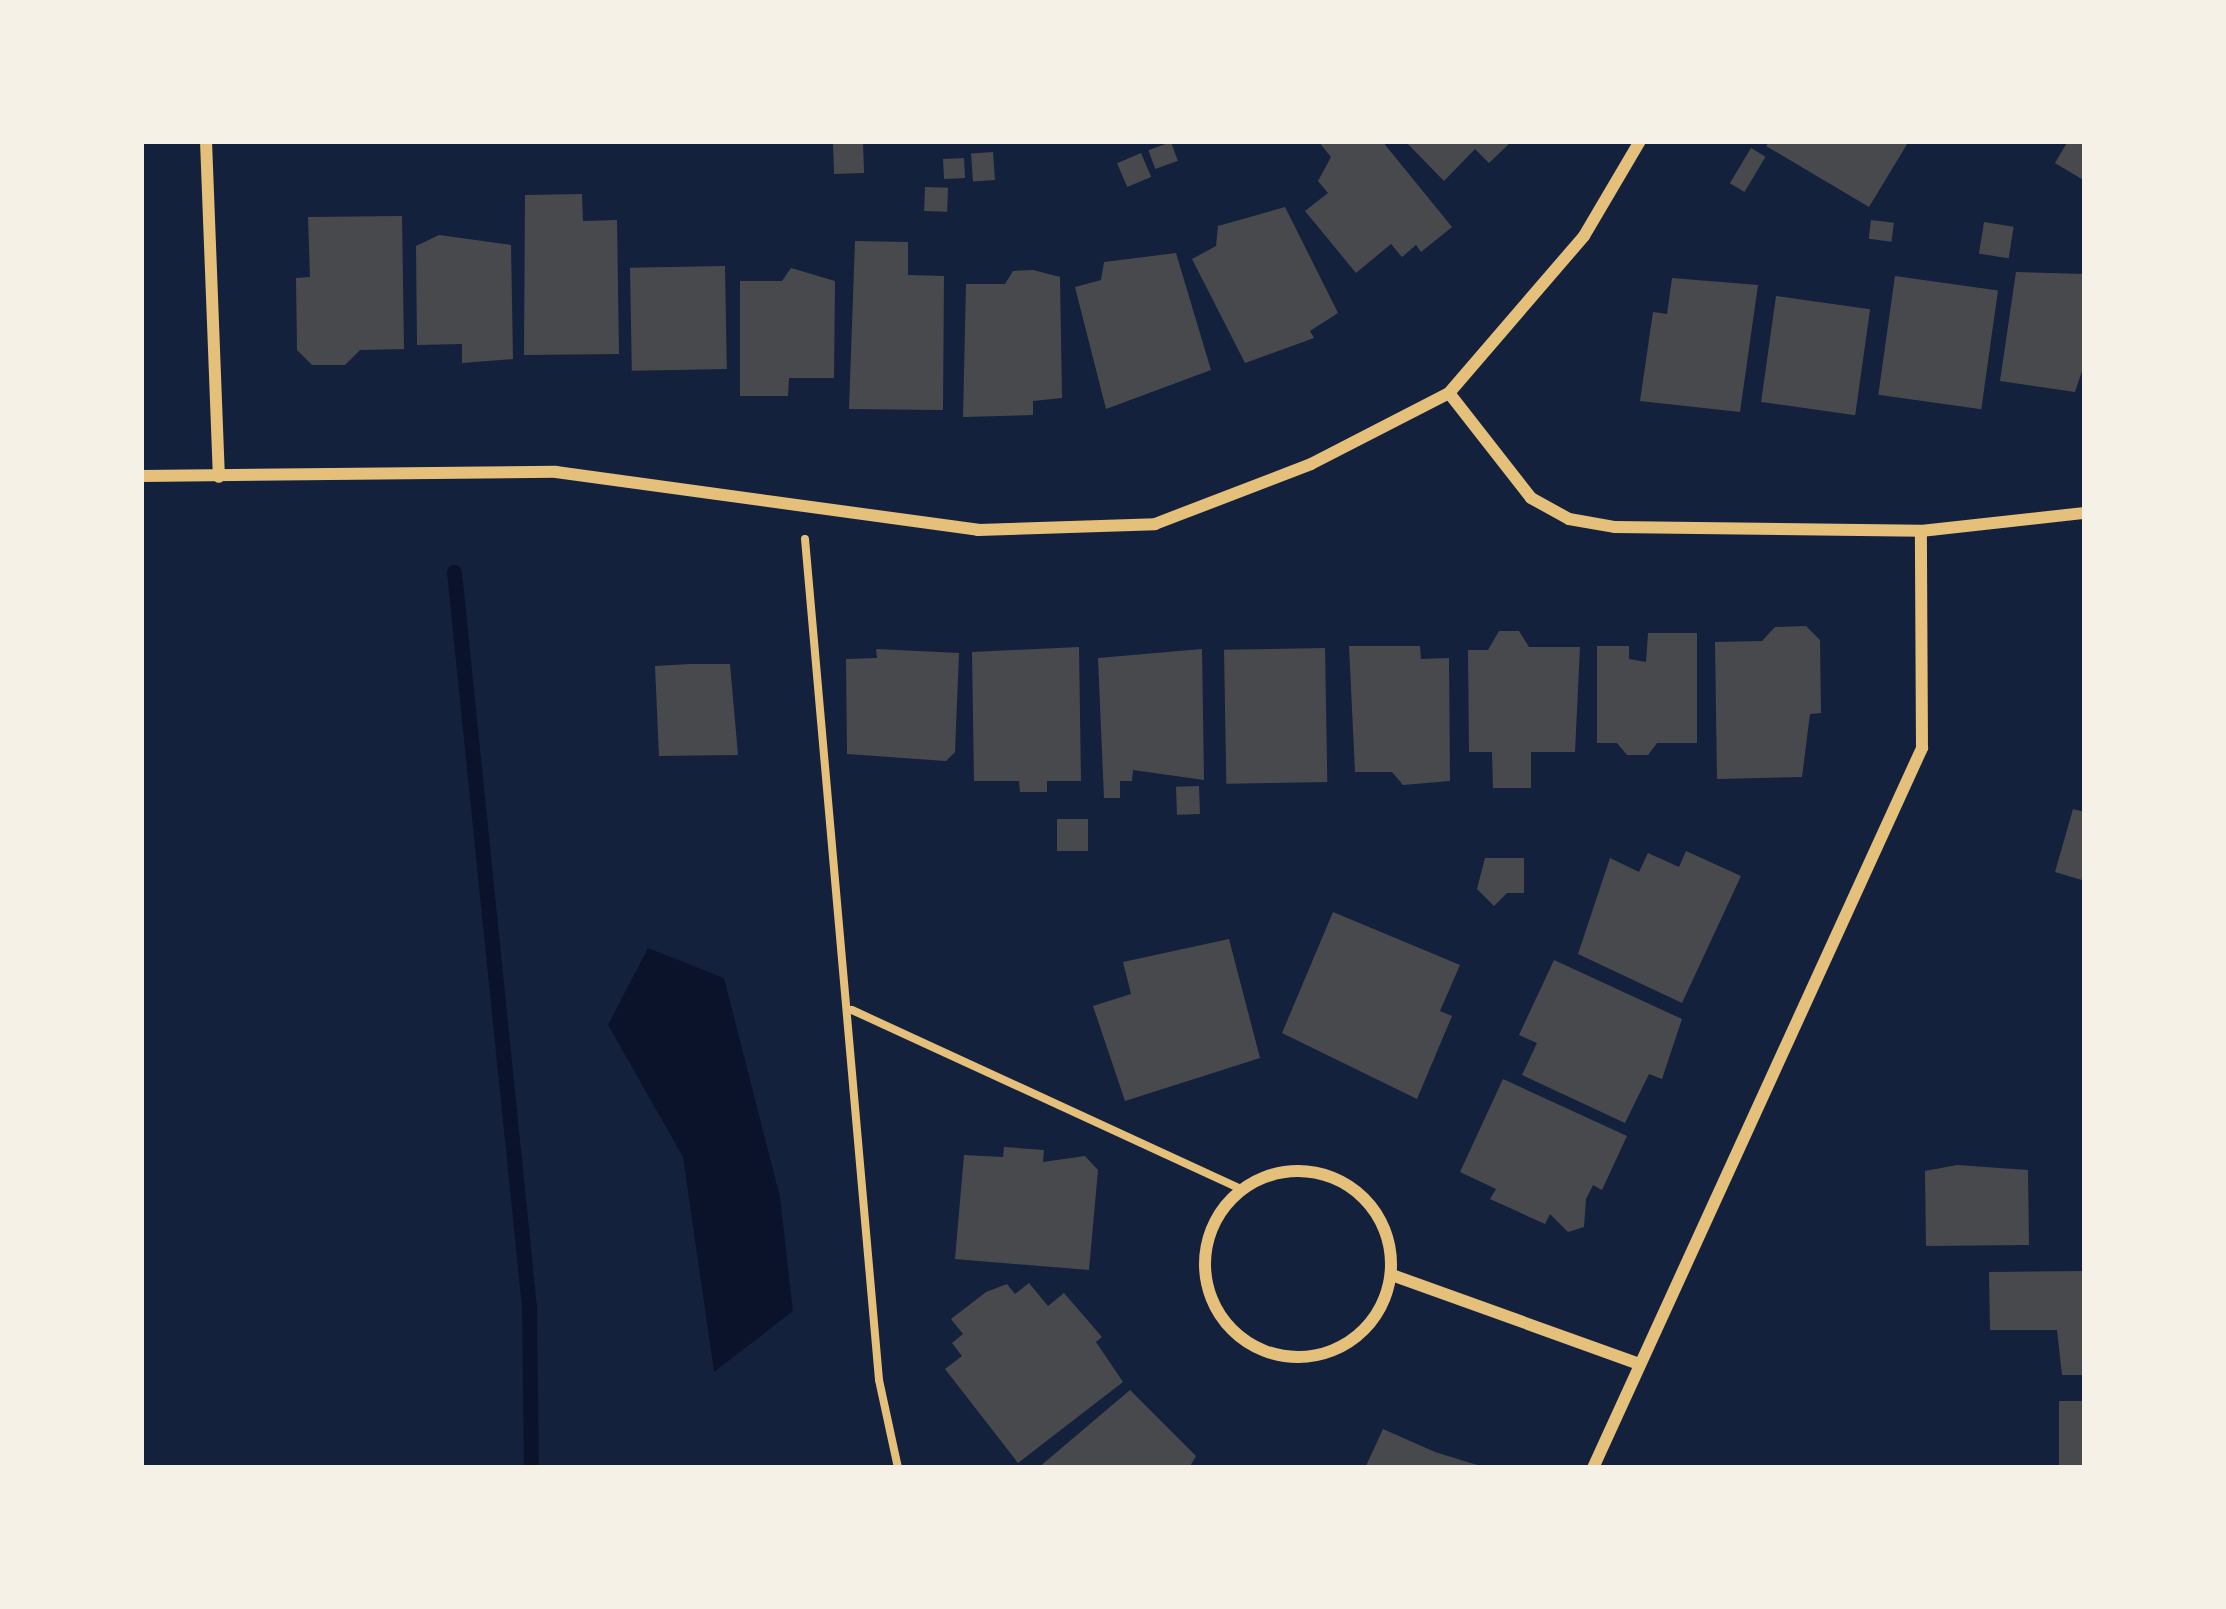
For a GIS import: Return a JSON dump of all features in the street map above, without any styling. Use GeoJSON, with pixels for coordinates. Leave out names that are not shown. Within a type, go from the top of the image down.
{"type":"FeatureCollection","features":[{"type":"Feature","properties":{"kind":"street"},"geometry":{"type":"LineString","coordinates":[[206,141],[219,477]]}},
{"type":"Feature","properties":{"kind":"street"},"geometry":{"type":"LineString","coordinates":[[141,476],[556,472],[978,530],[1155,524],[1311,464],[1449,393],[1584,236],[1640,141]]}},
{"type":"Feature","properties":{"kind":"street"},"geometry":{"type":"LineString","coordinates":[[1449,393],[1531,498],[1569,520],[1615,527],[1921,531],[2085,513]]}},
{"type":"Feature","properties":{"kind":"street"},"geometry":{"type":"LineString","coordinates":[[1593,1468],[1636,1363],[1922,748],[1921,531]]}},
{"type":"Feature","properties":{"kind":"street"},"geometry":{"type":"LineString","coordinates":[[1271,1175],[1337,1179],[1377,1213],[1392,1275],[1382,1308],[1334,1351],[1294,1357],[1262,1351],[1237,1335],[1208,1290],[1210,1232],[1242,1190],[1271,1175]]}},
{"type":"Feature","properties":{"kind":"street"},"geometry":{"type":"LineString","coordinates":[[1392,1275],[1636,1363]]}},
{"type":"Feature","properties":{"kind":"path"},"geometry":{"type":"LineString","coordinates":[[802,508],[850,1010],[879,1380],[898,1468]]}},
{"type":"Feature","properties":{"kind":"path"},"geometry":{"type":"LineString","coordinates":[[850,1010],[1242,1190]]}},
{"type":"Feature","properties":{"kind":"water"},"geometry":{"type":"Polygon","coordinates":[[[648,948],[724,978],[780,1197],[793,1311],[714,1372],[683,1157],[608,1025],[648,948]]]}},
{"type":"Feature","properties":{"kind":"building"},"geometry":{"type":"Polygon","coordinates":[[[1318,141],[1382,141],[1452,227],[1421,252],[1416,245],[1402,257],[1391,244],[1356,273],[1305,211],[1328,193],[1318,181],[1331,157],[1318,141]]]}},
{"type":"Feature","properties":{"kind":"building"},"geometry":{"type":"Polygon","coordinates":[[[1405,141],[1512,141],[1489,163],[1475,149],[1444,181],[1405,141]]]}},
{"type":"Feature","properties":{"kind":"building"},"geometry":{"type":"Polygon","coordinates":[[[1770,141],[1909,141],[1869,207],[1766,146],[1770,141]]]}},
{"type":"Feature","properties":{"kind":"building"},"geometry":{"type":"Polygon","coordinates":[[[2068,141],[2085,141],[2085,181],[2055,163],[2068,141]]]}},
{"type":"Feature","properties":{"kind":"building"},"geometry":{"type":"Polygon","coordinates":[[[1171,142],[1178,161],[1155,169],[1148,150],[1171,142]]]}},
{"type":"Feature","properties":{"kind":"building"},"geometry":{"type":"Polygon","coordinates":[[[863,143],[864,173],[834,174],[833,144],[863,143]]]}},
{"type":"Feature","properties":{"kind":"building"},"geometry":{"type":"Polygon","coordinates":[[[1751,148],[1766,157],[1744,192],[1730,183],[1751,148]]]}},
{"type":"Feature","properties":{"kind":"building"},"geometry":{"type":"Polygon","coordinates":[[[993,152],[995,180],[973,181],[971,154],[993,152]]]}},
{"type":"Feature","properties":{"kind":"building"},"geometry":{"type":"Polygon","coordinates":[[[1141,153],[1151,177],[1127,187],[1117,163],[1141,153]]]}},
{"type":"Feature","properties":{"kind":"building"},"geometry":{"type":"Polygon","coordinates":[[[964,158],[965,178],[944,179],[943,159],[964,158]]]}},
{"type":"Feature","properties":{"kind":"building"},"geometry":{"type":"Polygon","coordinates":[[[925,187],[948,188],[947,212],[924,211],[925,187]]]}},
{"type":"Feature","properties":{"kind":"building"},"geometry":{"type":"Polygon","coordinates":[[[582,194],[583,221],[617,220],[619,354],[524,355],[525,195],[582,194]]]}},
{"type":"Feature","properties":{"kind":"building"},"geometry":{"type":"Polygon","coordinates":[[[1285,207],[1338,313],[1310,331],[1314,338],[1245,363],[1192,259],[1216,246],[1218,226],[1285,207]]]}},
{"type":"Feature","properties":{"kind":"building"},"geometry":{"type":"Polygon","coordinates":[[[402,216],[404,349],[360,350],[345,365],[312,365],[297,350],[296,278],[310,277],[308,217],[402,216]]]}},
{"type":"Feature","properties":{"kind":"building"},"geometry":{"type":"Polygon","coordinates":[[[1871,220],[1894,223],[1892,242],[1869,239],[1871,220]]]}},
{"type":"Feature","properties":{"kind":"building"},"geometry":{"type":"Polygon","coordinates":[[[1984,222],[2014,227],[2009,258],[1979,254],[1984,222]]]}},
{"type":"Feature","properties":{"kind":"building"},"geometry":{"type":"Polygon","coordinates":[[[439,235],[511,245],[513,359],[462,363],[462,344],[417,345],[416,246],[439,235]]]}},
{"type":"Feature","properties":{"kind":"building"},"geometry":{"type":"Polygon","coordinates":[[[855,241],[908,242],[908,275],[944,276],[943,410],[849,409],[855,241]]]}},
{"type":"Feature","properties":{"kind":"building"},"geometry":{"type":"Polygon","coordinates":[[[1176,253],[1211,370],[1106,409],[1075,287],[1101,280],[1104,262],[1176,253]]]}},
{"type":"Feature","properties":{"kind":"building"},"geometry":{"type":"Polygon","coordinates":[[[725,266],[727,369],[632,371],[630,268],[725,266]]]}},
{"type":"Feature","properties":{"kind":"building"},"geometry":{"type":"Polygon","coordinates":[[[791,268],[835,281],[834,378],[789,378],[788,396],[740,396],[740,281],[782,281],[791,268]]]}},
{"type":"Feature","properties":{"kind":"building"},"geometry":{"type":"Polygon","coordinates":[[[1013,271],[1060,277],[1062,398],[1033,401],[1033,415],[963,417],[966,284],[1005,284],[1013,271]]]}},
{"type":"Feature","properties":{"kind":"building"},"geometry":{"type":"Polygon","coordinates":[[[2016,272],[2085,274],[2085,362],[2075,392],[2000,381],[2016,272]]]}},
{"type":"Feature","properties":{"kind":"building"},"geometry":{"type":"Polygon","coordinates":[[[1895,276],[1998,290],[1981,409],[1878,395],[1895,276]]]}},
{"type":"Feature","properties":{"kind":"building"},"geometry":{"type":"Polygon","coordinates":[[[1672,278],[1758,285],[1740,412],[1640,401],[1653,312],[1667,314],[1672,278]]]}},
{"type":"Feature","properties":{"kind":"building"},"geometry":{"type":"Polygon","coordinates":[[[1776,296],[1870,309],[1855,415],[1761,402],[1776,296]]]}},
{"type":"Feature","properties":{"kind":"building"},"geometry":{"type":"Polygon","coordinates":[[[1806,626],[1820,640],[1821,713],[1810,714],[1802,777],[1717,779],[1715,642],[1762,641],[1775,627],[1806,626]]]}},
{"type":"Feature","properties":{"kind":"building"},"geometry":{"type":"Polygon","coordinates":[[[1499,631],[1519,631],[1529,647],[1580,647],[1575,752],[1531,752],[1531,788],[1493,788],[1492,752],[1469,752],[1468,650],[1488,650],[1499,631]]]}},
{"type":"Feature","properties":{"kind":"building"},"geometry":{"type":"Polygon","coordinates":[[[1648,633],[1697,633],[1697,743],[1657,743],[1648,755],[1627,755],[1617,743],[1597,743],[1597,646],[1629,646],[1629,659],[1646,662],[1648,633]]]}},
{"type":"Feature","properties":{"kind":"building"},"geometry":{"type":"Polygon","coordinates":[[[1349,646],[1420,646],[1421,659],[1449,658],[1450,781],[1403,785],[1392,772],[1355,772],[1349,646]]]}},
{"type":"Feature","properties":{"kind":"building"},"geometry":{"type":"Polygon","coordinates":[[[1079,647],[1081,781],[1047,781],[1047,792],[1020,792],[1019,781],[974,781],[972,652],[1079,647]]]}},
{"type":"Feature","properties":{"kind":"building"},"geometry":{"type":"Polygon","coordinates":[[[1325,648],[1327,782],[1226,784],[1224,650],[1325,648]]]}},
{"type":"Feature","properties":{"kind":"building"},"geometry":{"type":"Polygon","coordinates":[[[876,649],[959,653],[955,752],[946,761],[847,754],[846,659],[877,658],[876,649]]]}},
{"type":"Feature","properties":{"kind":"building"},"geometry":{"type":"Polygon","coordinates":[[[1202,649],[1204,780],[1133,770],[1132,781],[1120,781],[1120,798],[1104,798],[1098,658],[1202,649]]]}},
{"type":"Feature","properties":{"kind":"building"},"geometry":{"type":"Polygon","coordinates":[[[730,664],[738,755],[659,756],[655,666],[730,664]]]}},
{"type":"Feature","properties":{"kind":"building"},"geometry":{"type":"Polygon","coordinates":[[[1199,786],[1200,814],[1177,815],[1176,787],[1199,786]]]}},
{"type":"Feature","properties":{"kind":"building"},"geometry":{"type":"Polygon","coordinates":[[[2073,809],[2085,812],[2085,881],[2055,872],[2073,809]]]}},
{"type":"Feature","properties":{"kind":"building"},"geometry":{"type":"Polygon","coordinates":[[[1057,819],[1088,819],[1088,851],[1057,851],[1057,819]]]}},
{"type":"Feature","properties":{"kind":"building"},"geometry":{"type":"Polygon","coordinates":[[[1686,851],[1741,876],[1682,1003],[1578,954],[1610,858],[1639,872],[1648,853],[1679,867],[1686,851]]]}},
{"type":"Feature","properties":{"kind":"building"},"geometry":{"type":"Polygon","coordinates":[[[1485,858],[1524,858],[1524,893],[1507,893],[1494,906],[1477,889],[1485,858]]]}},
{"type":"Feature","properties":{"kind":"building"},"geometry":{"type":"Polygon","coordinates":[[[1333,912],[1460,965],[1440,1011],[1452,1016],[1417,1099],[1282,1033],[1333,912]]]}},
{"type":"Feature","properties":{"kind":"building"},"geometry":{"type":"Polygon","coordinates":[[[1229,939],[1260,1058],[1125,1101],[1093,1006],[1131,994],[1123,962],[1229,939]]]}},
{"type":"Feature","properties":{"kind":"building"},"geometry":{"type":"Polygon","coordinates":[[[1554,960],[1682,1019],[1662,1079],[1649,1074],[1625,1123],[1522,1075],[1537,1043],[1519,1035],[1554,960]]]}},
{"type":"Feature","properties":{"kind":"building"},"geometry":{"type":"Polygon","coordinates":[[[1503,1079],[1627,1136],[1602,1190],[1593,1185],[1586,1199],[1584,1227],[1568,1232],[1550,1214],[1545,1224],[1490,1199],[1496,1189],[1460,1172],[1503,1079]]]}},
{"type":"Feature","properties":{"kind":"building"},"geometry":{"type":"Polygon","coordinates":[[[1004,1147],[1044,1150],[1043,1162],[1085,1156],[1098,1170],[1089,1270],[955,1259],[964,1155],[1003,1157],[1004,1147]]]}},
{"type":"Feature","properties":{"kind":"building"},"geometry":{"type":"Polygon","coordinates":[[[1957,1165],[2028,1170],[2029,1245],[1926,1246],[1925,1171],[1957,1165]]]}},
{"type":"Feature","properties":{"kind":"building"},"geometry":{"type":"Polygon","coordinates":[[[2085,1271],[2085,1375],[2062,1375],[2057,1330],[1990,1330],[1989,1272],[2085,1271]]]}},
{"type":"Feature","properties":{"kind":"building"},"geometry":{"type":"Polygon","coordinates":[[[1029,1283],[1048,1306],[1064,1293],[1102,1337],[1096,1342],[1123,1382],[1018,1463],[945,1369],[962,1356],[952,1343],[963,1334],[951,1319],[986,1292],[1007,1284],[1015,1294],[1029,1283]]]}},
{"type":"Feature","properties":{"kind":"building"},"geometry":{"type":"Polygon","coordinates":[[[1130,1390],[1196,1456],[1189,1468],[1038,1468],[1130,1390]]]}},
{"type":"Feature","properties":{"kind":"building"},"geometry":{"type":"Polygon","coordinates":[[[2059,1401],[2085,1401],[2085,1467],[2059,1467],[2059,1401]]]}},
{"type":"Feature","properties":{"kind":"building"},"geometry":{"type":"Polygon","coordinates":[[[1383,1429],[1435,1452],[1487,1468],[1365,1468],[1383,1429]]]}},
{"type":"Feature","properties":{"kind":"waterway"},"geometry":{"type":"LineString","coordinates":[[454,572],[529,1307],[531,1468]]}}]}
